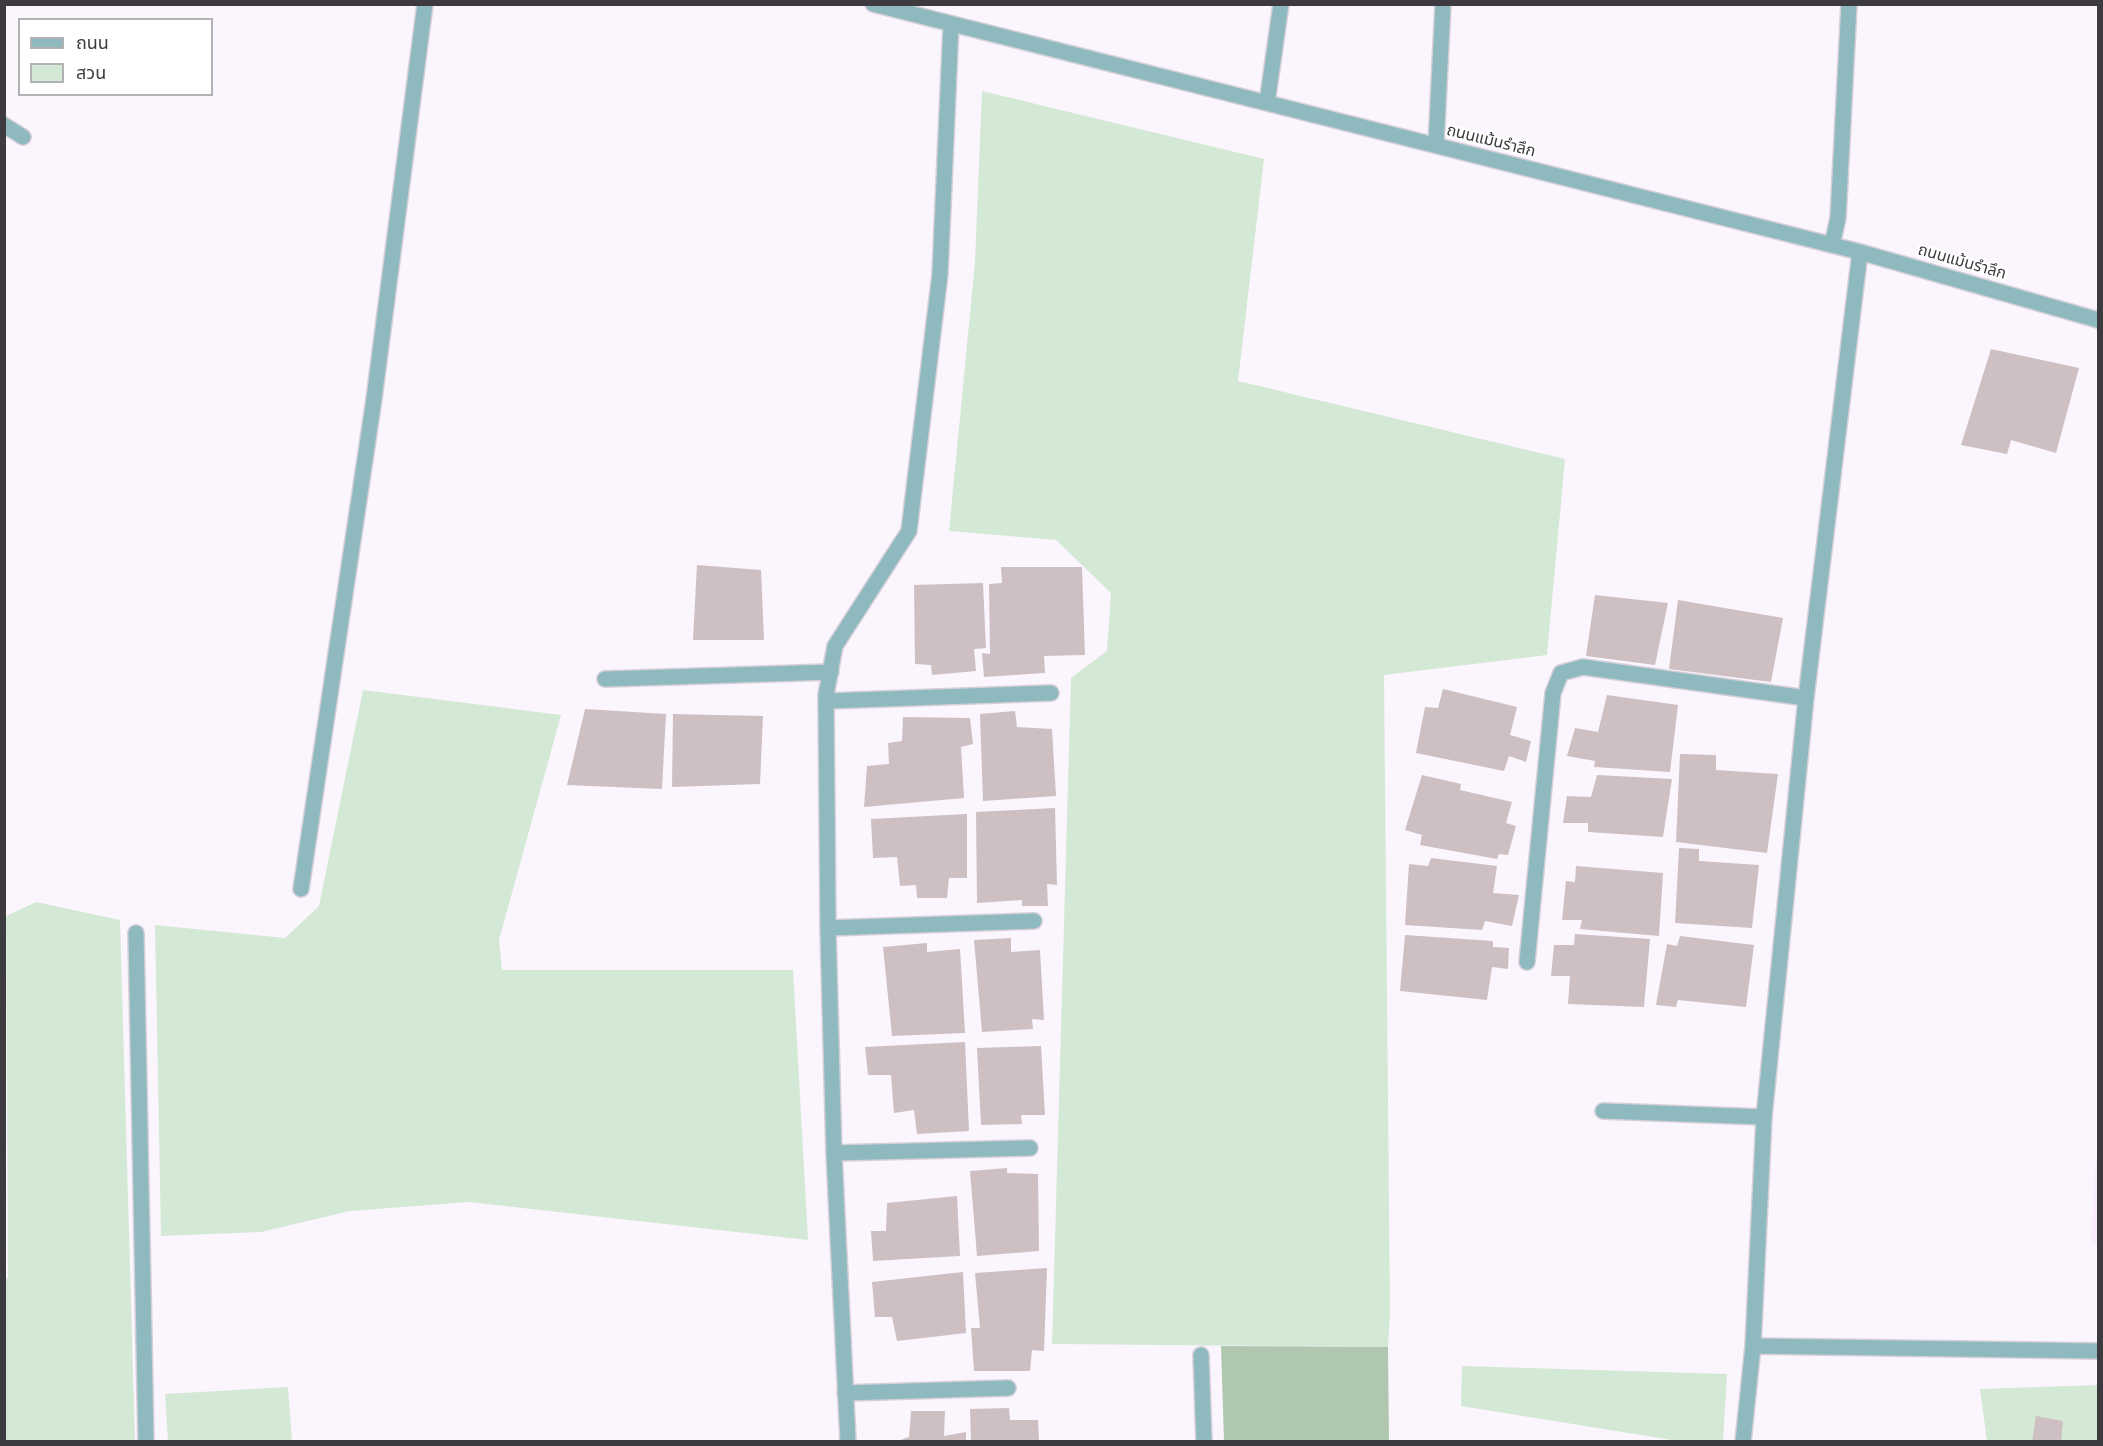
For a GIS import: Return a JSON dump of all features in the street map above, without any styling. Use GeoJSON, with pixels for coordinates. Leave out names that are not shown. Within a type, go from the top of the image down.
{"type":"FeatureCollection","features":[{"type":"Feature","properties":{"kind":"street"},"geometry":{"type":"LineString","coordinates":[[301,889],[374,399],[425,4]]}},
{"type":"Feature","properties":{"kind":"street","name":"ถนนแม้นรำลึก"},"geometry":{"type":"LineString","coordinates":[[873,4],[1860,252],[2098,320]]}},
{"type":"Feature","properties":{"kind":"street"},"geometry":{"type":"LineString","coordinates":[[1267,103],[1281,4]]}},
{"type":"Feature","properties":{"kind":"street"},"geometry":{"type":"LineString","coordinates":[[1436,145],[1443,4]]}},
{"type":"Feature","properties":{"kind":"street"},"geometry":{"type":"LineString","coordinates":[[1832,245],[1838,218],[1849,4]]}},
{"type":"Feature","properties":{"kind":"street"},"geometry":{"type":"LineString","coordinates":[[848,1442],[834,1153],[828,928],[827,701],[835,646],[909,531],[940,274],[951,24]]}},
{"type":"Feature","properties":{"kind":"street"},"geometry":{"type":"LineString","coordinates":[[4,125],[23,137]]}},
{"type":"Feature","properties":{"kind":"street"},"geometry":{"type":"LineString","coordinates":[[1743,1442],[1753,1346],[1764,1118],[1806,698],[1860,252]]}},
{"type":"Feature","properties":{"kind":"street"},"geometry":{"type":"LineString","coordinates":[[1527,962],[1553,693],[1561,673],[1583,667],[1806,698]]}},
{"type":"Feature","properties":{"kind":"street"},"geometry":{"type":"LineString","coordinates":[[604,679],[831,672]]}},
{"type":"Feature","properties":{"kind":"street"},"geometry":{"type":"LineString","coordinates":[[827,701],[1051,693]]}},
{"type":"Feature","properties":{"kind":"street"},"geometry":{"type":"LineString","coordinates":[[828,928],[1034,921]]}},
{"type":"Feature","properties":{"kind":"street"},"geometry":{"type":"LineString","coordinates":[[135,933],[146,1442]]}},
{"type":"Feature","properties":{"kind":"street"},"geometry":{"type":"LineString","coordinates":[[1603,1111],[1764,1118]]}},
{"type":"Feature","properties":{"kind":"street"},"geometry":{"type":"LineString","coordinates":[[834,1153],[1030,1148]]}},
{"type":"Feature","properties":{"kind":"street"},"geometry":{"type":"LineString","coordinates":[[1753,1346],[2098,1351]]}},
{"type":"Feature","properties":{"kind":"street"},"geometry":{"type":"LineString","coordinates":[[1201,1354],[1204,1442]]}},
{"type":"Feature","properties":{"kind":"street"},"geometry":{"type":"LineString","coordinates":[[845,1393],[1008,1388]]}},
{"type":"Feature","properties":{"kind":"shaded area"},"geometry":{"type":"Polygon","coordinates":[[[2096,1159],[2098,1159],[2098,1244],[2091,1243],[2096,1159]]]}},
{"type":"Feature","properties":{"kind":"green space"},"geometry":{"type":"Polygon","coordinates":[[[982,91],[1264,159],[1238,381],[1565,459],[1547,655],[1384,675],[1390,1315],[1388,1347],[1052,1344],[1071,678],[1107,651],[1111,593],[1056,540],[949,531],[975,262],[982,91]]]}},
{"type":"Feature","properties":{"kind":"green space"},"geometry":{"type":"Polygon","coordinates":[[[363,690],[561,715],[499,940],[502,970],[793,970],[808,1240],[469,1202],[350,1211],[261,1232],[161,1236],[155,925],[285,938],[319,906],[363,690]]]}},
{"type":"Feature","properties":{"kind":"green space"},"geometry":{"type":"Polygon","coordinates":[[[36,902],[120,920],[135,1441],[5,1441],[4,1279],[8,1278],[6,916],[36,902]]]}},
{"type":"Feature","properties":{"kind":"green space"},"geometry":{"type":"Polygon","coordinates":[[[1221,1346],[1388,1347],[1389,1441],[1224,1441],[1221,1346]]]}},
{"type":"Feature","properties":{"kind":"green space"},"geometry":{"type":"Polygon","coordinates":[[[1462,1366],[1727,1374],[1723,1441],[1678,1441],[1461,1406],[1462,1366]]]}},
{"type":"Feature","properties":{"kind":"green space"},"geometry":{"type":"Polygon","coordinates":[[[2098,1385],[2098,1441],[1987,1441],[1980,1389],[2098,1385]]]}},
{"type":"Feature","properties":{"kind":"green space"},"geometry":{"type":"Polygon","coordinates":[[[288,1387],[292,1441],[168,1441],[165,1394],[288,1387]]]}},
{"type":"Feature","properties":{"kind":"building"},"geometry":{"type":"Polygon","coordinates":[[[1991,349],[2079,368],[2056,453],[2011,440],[2007,454],[1961,445],[1991,349]]]}},
{"type":"Feature","properties":{"kind":"building"},"geometry":{"type":"Polygon","coordinates":[[[697,565],[761,570],[764,640],[693,640],[697,565]]]}},
{"type":"Feature","properties":{"kind":"building"},"geometry":{"type":"Polygon","coordinates":[[[1001,567],[1082,567],[1085,655],[1044,656],[1045,673],[984,677],[982,653],[990,654],[989,584],[1002,583],[1001,567]]]}},
{"type":"Feature","properties":{"kind":"building"},"geometry":{"type":"Polygon","coordinates":[[[983,583],[986,648],[974,649],[976,671],[932,675],[931,665],[915,664],[914,585],[983,583]]]}},
{"type":"Feature","properties":{"kind":"building"},"geometry":{"type":"Polygon","coordinates":[[[1595,595],[1668,603],[1655,665],[1586,656],[1595,595]]]}},
{"type":"Feature","properties":{"kind":"building"},"geometry":{"type":"Polygon","coordinates":[[[1678,600],[1783,618],[1771,682],[1669,669],[1678,600]]]}},
{"type":"Feature","properties":{"kind":"building"},"geometry":{"type":"Polygon","coordinates":[[[1443,689],[1517,707],[1510,735],[1531,741],[1526,762],[1509,756],[1504,771],[1416,753],[1425,707],[1438,708],[1443,689]]]}},
{"type":"Feature","properties":{"kind":"building"},"geometry":{"type":"Polygon","coordinates":[[[1607,695],[1678,705],[1670,772],[1594,767],[1595,761],[1567,756],[1575,728],[1598,732],[1607,695]]]}},
{"type":"Feature","properties":{"kind":"building"},"geometry":{"type":"Polygon","coordinates":[[[585,709],[666,714],[662,789],[567,785],[585,709]]]}},
{"type":"Feature","properties":{"kind":"building"},"geometry":{"type":"Polygon","coordinates":[[[1015,711],[1017,727],[1052,729],[1056,796],[983,801],[980,714],[1015,711]]]}},
{"type":"Feature","properties":{"kind":"building"},"geometry":{"type":"Polygon","coordinates":[[[673,714],[763,716],[760,784],[672,787],[673,714]]]}},
{"type":"Feature","properties":{"kind":"building"},"geometry":{"type":"Polygon","coordinates":[[[903,717],[970,718],[973,744],[961,747],[964,798],[864,807],[867,766],[889,764],[888,743],[902,741],[903,717]]]}},
{"type":"Feature","properties":{"kind":"building"},"geometry":{"type":"Polygon","coordinates":[[[1680,754],[1716,755],[1716,770],[1778,774],[1767,853],[1676,842],[1680,754]]]}},
{"type":"Feature","properties":{"kind":"building"},"geometry":{"type":"Polygon","coordinates":[[[1422,775],[1461,784],[1460,790],[1512,802],[1506,823],[1516,826],[1508,855],[1499,854],[1497,859],[1420,845],[1422,835],[1405,830],[1422,775]]]}},
{"type":"Feature","properties":{"kind":"building"},"geometry":{"type":"Polygon","coordinates":[[[1597,775],[1672,779],[1663,837],[1588,832],[1588,823],[1563,823],[1567,796],[1591,797],[1597,775]]]}},
{"type":"Feature","properties":{"kind":"building"},"geometry":{"type":"Polygon","coordinates":[[[1055,808],[1057,885],[1047,884],[1048,906],[1022,906],[1022,900],[977,903],[976,812],[1055,808]]]}},
{"type":"Feature","properties":{"kind":"building"},"geometry":{"type":"Polygon","coordinates":[[[967,814],[967,878],[949,878],[947,898],[917,898],[916,885],[900,886],[897,857],[873,858],[871,819],[967,814]]]}},
{"type":"Feature","properties":{"kind":"building"},"geometry":{"type":"Polygon","coordinates":[[[1679,848],[1699,849],[1699,861],[1759,865],[1752,928],[1675,923],[1679,848]]]}},
{"type":"Feature","properties":{"kind":"building"},"geometry":{"type":"Polygon","coordinates":[[[1431,858],[1497,866],[1493,893],[1519,895],[1512,926],[1485,921],[1482,930],[1405,925],[1409,864],[1428,866],[1431,858]]]}},
{"type":"Feature","properties":{"kind":"building"},"geometry":{"type":"Polygon","coordinates":[[[1576,866],[1663,873],[1659,936],[1580,929],[1582,920],[1562,920],[1566,881],[1575,882],[1576,866]]]}},
{"type":"Feature","properties":{"kind":"building"},"geometry":{"type":"Polygon","coordinates":[[[1575,934],[1650,939],[1644,1007],[1568,1004],[1570,976],[1551,976],[1554,945],[1574,945],[1575,934]]]}},
{"type":"Feature","properties":{"kind":"building"},"geometry":{"type":"Polygon","coordinates":[[[1405,935],[1493,941],[1493,947],[1509,948],[1508,969],[1492,967],[1487,1000],[1400,991],[1405,935]]]}},
{"type":"Feature","properties":{"kind":"building"},"geometry":{"type":"Polygon","coordinates":[[[1680,936],[1754,945],[1746,1007],[1678,1000],[1676,1007],[1656,1005],[1667,944],[1677,946],[1680,936]]]}},
{"type":"Feature","properties":{"kind":"building"},"geometry":{"type":"Polygon","coordinates":[[[1011,938],[1011,952],[1040,950],[1044,1020],[1032,1019],[1033,1029],[982,1032],[974,940],[1011,938]]]}},
{"type":"Feature","properties":{"kind":"building"},"geometry":{"type":"Polygon","coordinates":[[[927,943],[927,952],[960,949],[965,1033],[892,1036],[883,947],[927,943]]]}},
{"type":"Feature","properties":{"kind":"building"},"geometry":{"type":"Polygon","coordinates":[[[965,1042],[969,1131],[917,1134],[914,1110],[894,1113],[891,1075],[868,1075],[865,1047],[965,1042]]]}},
{"type":"Feature","properties":{"kind":"building"},"geometry":{"type":"Polygon","coordinates":[[[1041,1046],[1045,1115],[1021,1115],[1022,1124],[981,1125],[977,1048],[1041,1046]]]}},
{"type":"Feature","properties":{"kind":"building"},"geometry":{"type":"Polygon","coordinates":[[[1007,1168],[1007,1173],[1038,1174],[1039,1251],[977,1256],[970,1171],[1007,1168]]]}},
{"type":"Feature","properties":{"kind":"building"},"geometry":{"type":"Polygon","coordinates":[[[957,1196],[960,1256],[873,1261],[871,1231],[886,1231],[887,1203],[957,1196]]]}},
{"type":"Feature","properties":{"kind":"building"},"geometry":{"type":"Polygon","coordinates":[[[1047,1268],[1044,1351],[1032,1350],[1030,1371],[974,1371],[971,1328],[980,1328],[975,1273],[1047,1268]]]}},
{"type":"Feature","properties":{"kind":"building"},"geometry":{"type":"Polygon","coordinates":[[[963,1272],[966,1333],[897,1341],[892,1317],[875,1317],[872,1282],[963,1272]]]}},
{"type":"Feature","properties":{"kind":"building"},"geometry":{"type":"Polygon","coordinates":[[[1009,1408],[1010,1420],[1038,1420],[1039,1442],[971,1442],[970,1409],[1009,1408]]]}},
{"type":"Feature","properties":{"kind":"building"},"geometry":{"type":"Polygon","coordinates":[[[911,1411],[945,1411],[944,1436],[966,1432],[966,1442],[895,1442],[909,1437],[911,1411]]]}},
{"type":"Feature","properties":{"kind":"building"},"geometry":{"type":"Polygon","coordinates":[[[2036,1416],[2063,1421],[2061,1442],[2032,1442],[2036,1416]]]}}]}
